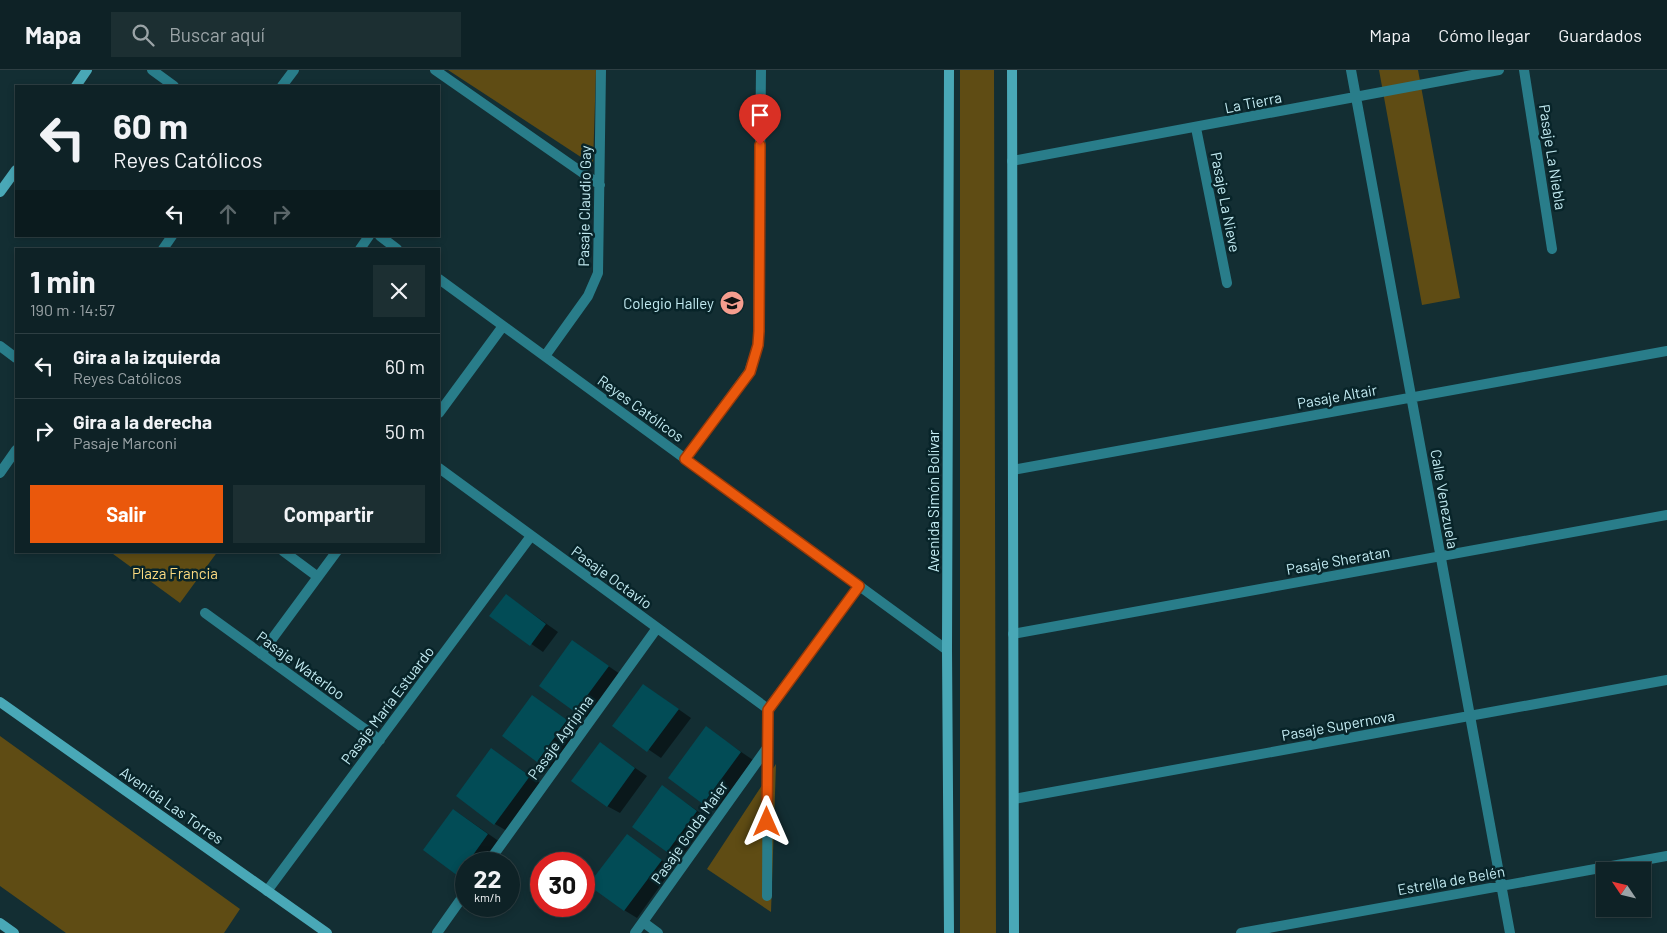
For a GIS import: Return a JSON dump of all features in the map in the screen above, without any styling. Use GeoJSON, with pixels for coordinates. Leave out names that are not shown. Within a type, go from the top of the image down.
{"type":"FeatureCollection","features":[{"type":"Feature","properties":{"kind":"main road"},"geometry":{"type":"LineString","coordinates":[[77,85],[87,70]]}},
{"type":"Feature","properties":{"kind":"main road","name":"Avenida Simón Bolívar"},"geometry":{"type":"LineString","coordinates":[[949,70],[947,650],[949,933]]}},
{"type":"Feature","properties":{"kind":"main road"},"geometry":{"type":"LineString","coordinates":[[1012,70],[1014,933]]}},
{"type":"Feature","properties":{"kind":"main road"},"geometry":{"type":"LineString","coordinates":[[0,192],[15,171]]}},
{"type":"Feature","properties":{"kind":"main road","name":"Avenida Las Torres"},"geometry":{"type":"LineString","coordinates":[[0,702],[327,933]]}},
{"type":"Feature","properties":{"kind":"main road"},"geometry":{"type":"LineString","coordinates":[[0,923],[14,933]]}},
{"type":"Feature","properties":{"kind":"street"},"geometry":{"type":"LineString","coordinates":[[152,70],[173,85]]}},
{"type":"Feature","properties":{"kind":"street"},"geometry":{"type":"LineString","coordinates":[[283,85],[294,70]]}},
{"type":"Feature","properties":{"kind":"street"},"geometry":{"type":"LineString","coordinates":[[435,70],[600,185]]}},
{"type":"Feature","properties":{"kind":"street","name":"Pasaje Claudio Gay"},"geometry":{"type":"LineString","coordinates":[[545,356],[596,281],[600,185],[601,70]]}},
{"type":"Feature","properties":{"kind":"street"},"geometry":{"type":"LineString","coordinates":[[685,459],[750,372],[758,345],[761,70]]}},
{"type":"Feature","properties":{"kind":"street","name":"Calle Venezuela"},"geometry":{"type":"LineString","coordinates":[[1351,70],[1510,933]]}},
{"type":"Feature","properties":{"kind":"street","name":"La Tierra"},"geometry":{"type":"LineString","coordinates":[[1012,161],[1499,70]]}},
{"type":"Feature","properties":{"kind":"street","name":"Pasaje La Niebla"},"geometry":{"type":"LineString","coordinates":[[1524,70],[1552,249]]}},
{"type":"Feature","properties":{"kind":"street","name":"Pasaje La Nieve"},"geometry":{"type":"LineString","coordinates":[[1196,128],[1227,283]]}},
{"type":"Feature","properties":{"kind":"street"},"geometry":{"type":"LineString","coordinates":[[164,248],[171,237]]}},
{"type":"Feature","properties":{"kind":"street"},"geometry":{"type":"LineString","coordinates":[[361,248],[368,237]]}},
{"type":"Feature","properties":{"kind":"street"},"geometry":{"type":"LineString","coordinates":[[381,237],[396,248]]}},
{"type":"Feature","properties":{"kind":"street","name":"Reyes Católicos"},"geometry":{"type":"LineString","coordinates":[[440,280],[947,650]]}},
{"type":"Feature","properties":{"kind":"street"},"geometry":{"type":"LineString","coordinates":[[440,412],[503,326]]}},
{"type":"Feature","properties":{"kind":"street"},"geometry":{"type":"LineString","coordinates":[[0,346],[15,357]]}},
{"type":"Feature","properties":{"kind":"street","name":"Pasaje Altair"},"geometry":{"type":"LineString","coordinates":[[1013,470],[1667,351]]}},
{"type":"Feature","properties":{"kind":"street"},"geometry":{"type":"LineString","coordinates":[[0,473],[15,451]]}},
{"type":"Feature","properties":{"kind":"street","name":"Pasaje Octavio"},"geometry":{"type":"LineString","coordinates":[[440,469],[768,710]]}},
{"type":"Feature","properties":{"kind":"street","name":"Pasaje Sheratan"},"geometry":{"type":"LineString","coordinates":[[1013,634],[1667,515]]}},
{"type":"Feature","properties":{"kind":"street","name":"Pasaje María Estuardo"},"geometry":{"type":"LineString","coordinates":[[267,891],[531,536]]}},
{"type":"Feature","properties":{"kind":"street"},"geometry":{"type":"LineString","coordinates":[[286,553],[318,577]]}},
{"type":"Feature","properties":{"kind":"street"},"geometry":{"type":"LineString","coordinates":[[262,654],[336,553]]}},
{"type":"Feature","properties":{"kind":"street"},"geometry":{"type":"LineString","coordinates":[[767,896],[768,710],[859,586]]}},
{"type":"Feature","properties":{"kind":"street","name":"Pasaje Waterloo"},"geometry":{"type":"LineString","coordinates":[[205,613],[380,740]]}},
{"type":"Feature","properties":{"kind":"street","name":"Pasaje Agripina"},"geometry":{"type":"LineString","coordinates":[[496,852],[657,628]]}},
{"type":"Feature","properties":{"kind":"street","name":"Pasaje Supernova"},"geometry":{"type":"LineString","coordinates":[[1014,799],[1667,680]]}},
{"type":"Feature","properties":{"kind":"street","name":"Pasaje Golda Maier"},"geometry":{"type":"LineString","coordinates":[[635,933],[767,748]]}},
{"type":"Feature","properties":{"kind":"street","name":"Estrella de Belén"},"geometry":{"type":"LineString","coordinates":[[1241,933],[1667,856]]}},
{"type":"Feature","properties":{"kind":"street"},"geometry":{"type":"LineString","coordinates":[[437,933],[455,908]]}},
{"type":"Feature","properties":{"kind":"street"},"geometry":{"type":"LineString","coordinates":[[643,922],[658,933]]}},
{"type":"Feature","properties":{"kind":"green space"},"geometry":{"type":"Polygon","coordinates":[[[448,70],[596,70],[593,165],[448,70]]]}},
{"type":"Feature","properties":{"kind":"green space"},"geometry":{"type":"Polygon","coordinates":[[[960,70],[994,70],[996,933],[960,933],[960,70]]]}},
{"type":"Feature","properties":{"kind":"green space"},"geometry":{"type":"Polygon","coordinates":[[[1379,70],[1418,70],[1460,298],[1422,305],[1379,70]]]}},
{"type":"Feature","properties":{"kind":"green space","name":"Plaza Francia"},"geometry":{"type":"Polygon","coordinates":[[[112,553],[217,553],[180,603],[112,553]]]}},
{"type":"Feature","properties":{"kind":"green space"},"geometry":{"type":"Polygon","coordinates":[[[0,736],[240,909],[224,933],[66,933],[0,886],[0,736]]]}},
{"type":"Feature","properties":{"kind":"green space"},"geometry":{"type":"Polygon","coordinates":[[[776,764],[771,912],[707,869],[776,764]]]}},
{"type":"Feature","properties":{"kind":"building"},"geometry":{"type":"Polygon","coordinates":[[[506,594],[546,624],[530,646],[489,616],[506,594]]]}},
{"type":"Feature","properties":{"kind":"building"},"geometry":{"type":"Polygon","coordinates":[[[572,640],[609,666],[575,712],[539,686],[572,640]]]}},
{"type":"Feature","properties":{"kind":"building"},"geometry":{"type":"Polygon","coordinates":[[[643,684],[679,709],[647,752],[612,726],[643,684]]]}},
{"type":"Feature","properties":{"kind":"building"},"geometry":{"type":"Polygon","coordinates":[[[532,695],[567,720],[537,762],[502,736],[532,695]]]}},
{"type":"Feature","properties":{"kind":"building"},"geometry":{"type":"Polygon","coordinates":[[[706,726],[741,752],[703,804],[668,778],[706,726]]]}},
{"type":"Feature","properties":{"kind":"building"},"geometry":{"type":"Polygon","coordinates":[[[600,742],[635,768],[607,807],[571,781],[600,742]]]}},
{"type":"Feature","properties":{"kind":"building"},"geometry":{"type":"Polygon","coordinates":[[[491,748],[530,776],[494,825],[456,796],[491,748]]]}},
{"type":"Feature","properties":{"kind":"building"},"geometry":{"type":"Polygon","coordinates":[[[662,785],[697,811],[667,852],[632,827],[662,785]]]}},
{"type":"Feature","properties":{"kind":"building"},"geometry":{"type":"Polygon","coordinates":[[[453,809],[488,834],[475,852],[455,852],[455,874],[423,850],[453,809]]]}},
{"type":"Feature","properties":{"kind":"building"},"geometry":{"type":"Polygon","coordinates":[[[627,834],[662,860],[624,911],[595,890],[595,876],[627,834]]]}},
{"type":"Feature","properties":{"kind":"place","name":"Colegio Halley"},"geometry":{"type":"Point","coordinates":[732,303]}},
{"type":"Feature","properties":{"kind":"route"},"geometry":{"type":"LineString","coordinates":[[760,145],[759,331],[755,359],[750,372],[685,459],[859,586],[768,710],[767,822]]}}]}
